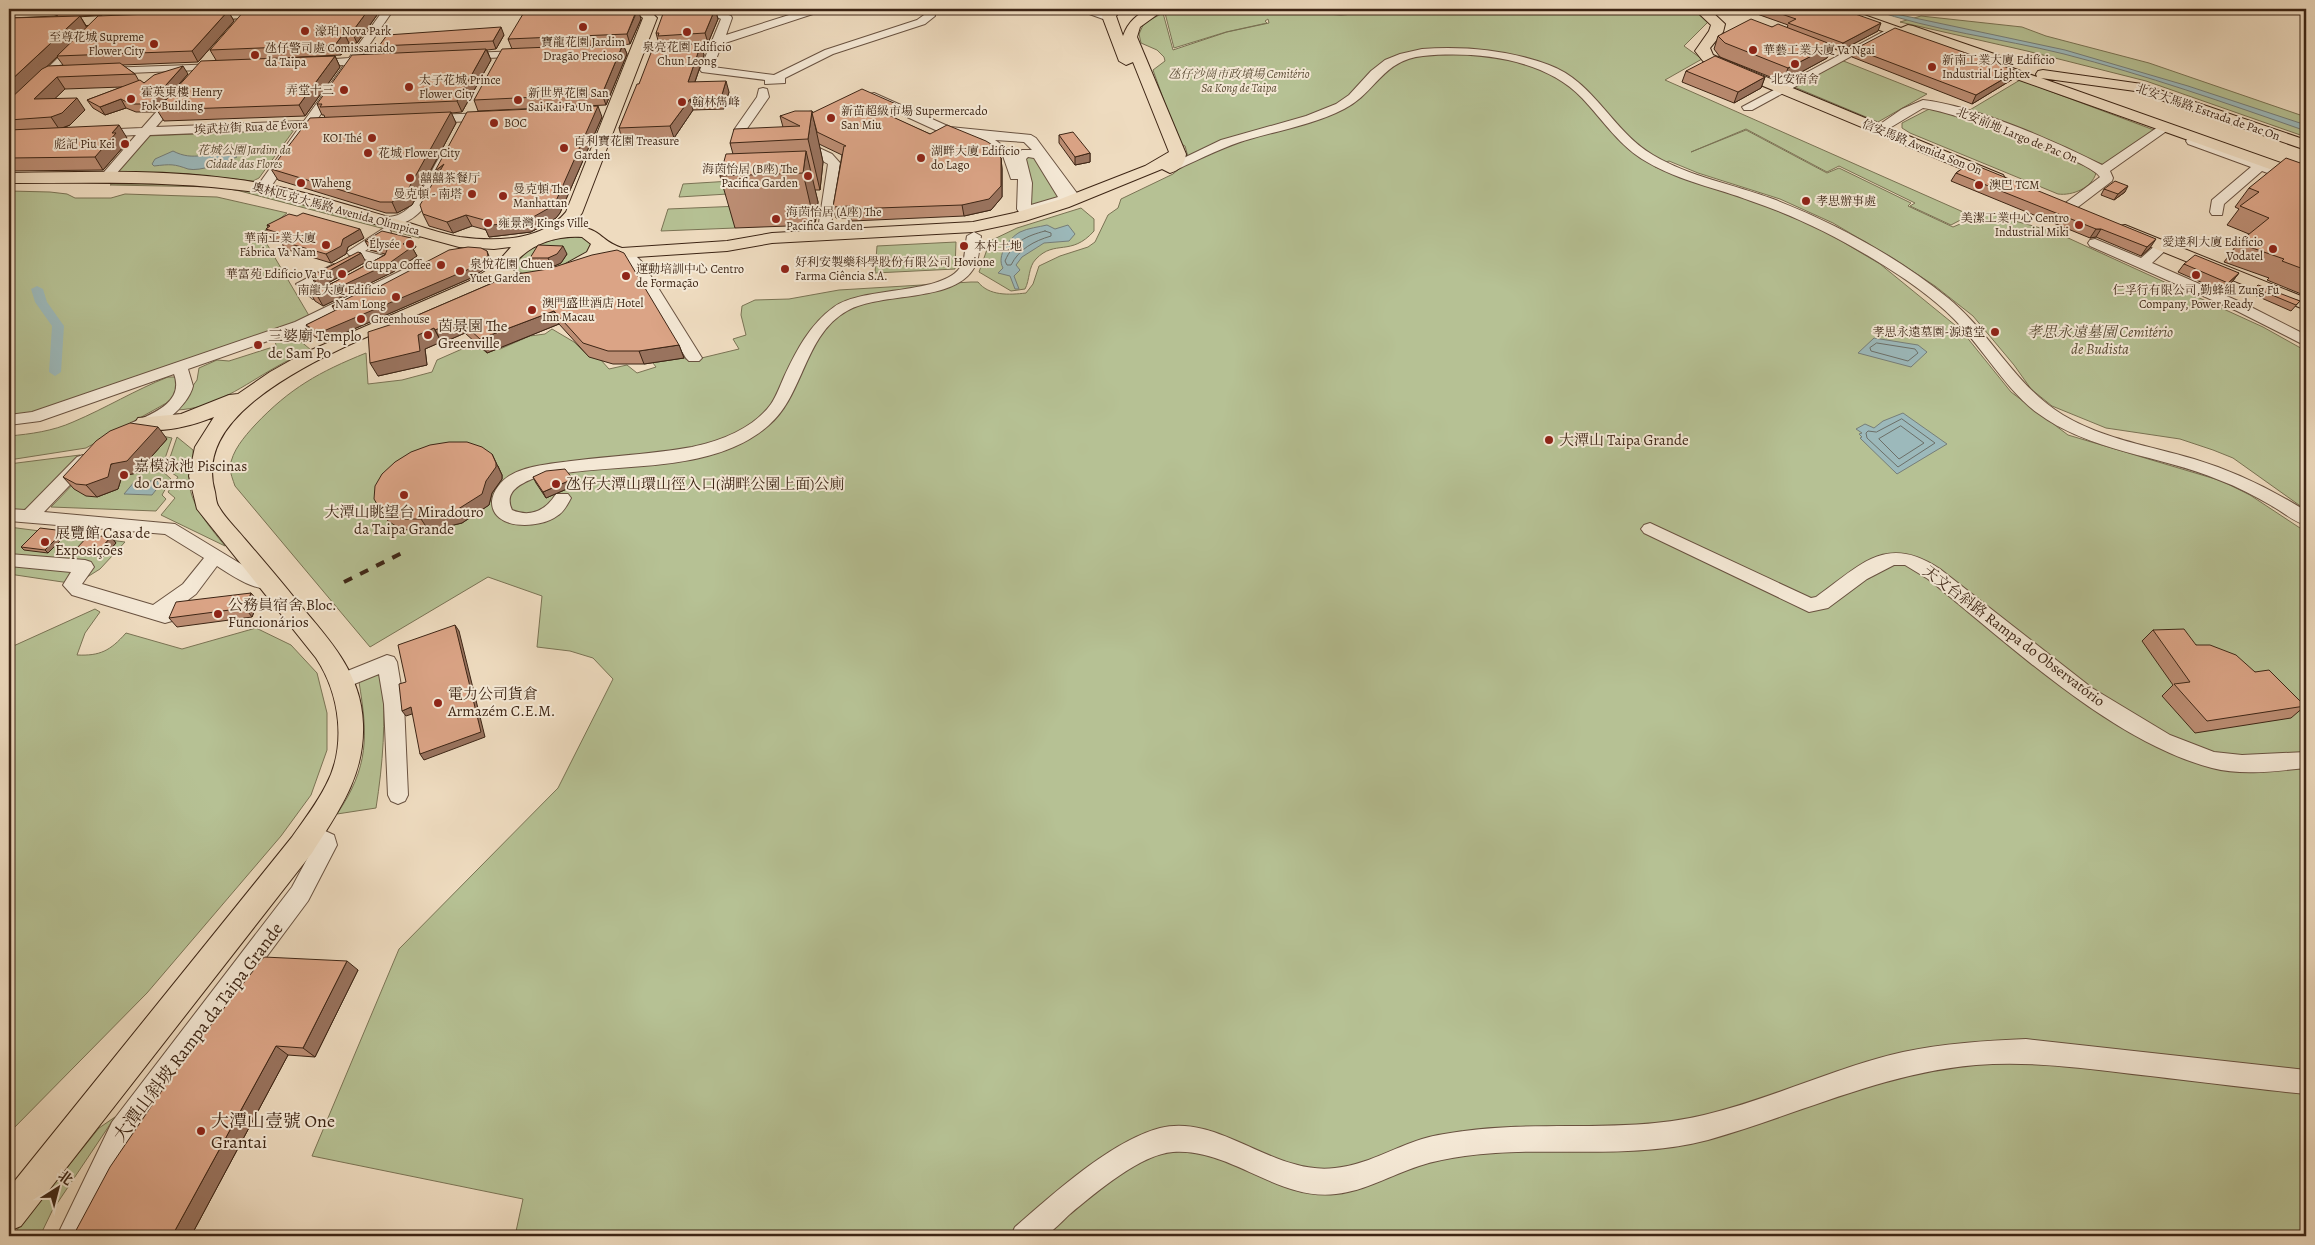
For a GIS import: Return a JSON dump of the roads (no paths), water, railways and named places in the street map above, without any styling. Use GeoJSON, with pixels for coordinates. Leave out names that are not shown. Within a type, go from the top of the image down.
{"type":"FeatureCollection","features":[{"type":"Feature","properties":{"kind":"main road"},"geometry":{"type":"LineString","coordinates":[[251,11],[270,9]]}},
{"type":"Feature","properties":{"kind":"main road"},"geometry":{"type":"LineString","coordinates":[[9,14],[32,18],[109,14],[384,9]]}},
{"type":"Feature","properties":{"kind":"main road"},"geometry":{"type":"LineString","coordinates":[[574,267],[594,255],[596,240],[586,224],[587,214],[660,18],[664,12],[638,9]]}},
{"type":"Feature","properties":{"kind":"main road"},"geometry":{"type":"LineString","coordinates":[[9,1214],[311,845],[348,766],[348,706],[342,681],[325,651],[208,509],[200,487],[200,452],[188,436],[173,428],[145,423],[168,423],[194,418],[253,392],[291,367],[340,344],[430,309],[478,284],[503,266],[512,254],[565,224],[574,213],[606,112],[638,49],[650,18],[645,12],[638,9]]}},
{"type":"Feature","properties":{"kind":"main road"},"geometry":{"type":"LineString","coordinates":[[1328,9],[1354,9]]}},
{"type":"Feature","properties":{"kind":"main road","name":"信安馬路 Avenida Son On"},"geometry":{"type":"LineString","coordinates":[[1701,9],[1718,24],[1716,32],[1703,47],[1704,54],[1714,61],[2011,183]]}},
{"type":"Feature","properties":{"kind":"main road","name":"北安大馬路 Estrada de Pac On"},"geometry":{"type":"LineString","coordinates":[[1835,9],[2306,178]]}},
{"type":"Feature","properties":{"kind":"main road","name":"北安大馬路 Estrada de Pac On"},"geometry":{"type":"LineString","coordinates":[[1850,9],[2028,70],[2127,84],[2306,145]]}},
{"type":"Feature","properties":{"kind":"main road"},"geometry":{"type":"LineString","coordinates":[[1112,14],[1130,20],[1156,12],[1134,25],[1130,37],[1175,160]]}},
{"type":"Feature","properties":{"kind":"main road"},"geometry":{"type":"LineString","coordinates":[[9,25],[109,14]]}},
{"type":"Feature","properties":{"kind":"main road"},"geometry":{"type":"LineString","coordinates":[[1112,14],[1162,148],[1155,160],[1143,171]]}},
{"type":"Feature","properties":{"kind":"main road"},"geometry":{"type":"LineString","coordinates":[[2168,97],[2121,88],[2097,86],[2090,90],[2095,97],[2111,103],[2306,170]]}},
{"type":"Feature","properties":{"kind":"main road"},"geometry":{"type":"LineString","coordinates":[[974,232],[1012,218],[1075,200],[1143,171],[1175,160]]}},
{"type":"Feature","properties":{"kind":"main road"},"geometry":{"type":"LineString","coordinates":[[550,276],[593,260],[876,243],[974,232],[1057,214],[1098,200],[1175,160]]}},
{"type":"Feature","properties":{"kind":"main road","name":"奧林匹克大馬路 Avenida Olímpica"},"geometry":{"type":"LineString","coordinates":[[9,178],[101,182],[225,191],[383,227],[423,232],[453,241],[476,244],[513,242],[577,231],[596,240],[612,252],[727,246],[772,238],[974,232]]}},
{"type":"Feature","properties":{"kind":"main road","name":"奧林匹克大馬路 Avenida Olímpica"},"geometry":{"type":"LineString","coordinates":[[9,186],[195,180],[263,188],[383,227],[443,254],[487,254],[501,260],[504,274],[510,278],[524,280],[430,309]]}},
{"type":"Feature","properties":{"kind":"main road"},"geometry":{"type":"LineString","coordinates":[[1057,214],[1075,200]]}},
{"type":"Feature","properties":{"kind":"main road"},"geometry":{"type":"LineString","coordinates":[[2053,200],[2086,214]]}},
{"type":"Feature","properties":{"kind":"main road"},"geometry":{"type":"LineString","coordinates":[[2112,225],[2306,305]]}},
{"type":"Feature","properties":{"kind":"main road"},"geometry":{"type":"LineString","coordinates":[[824,236],[825,241],[832,243],[876,243]]}},
{"type":"Feature","properties":{"kind":"main road"},"geometry":{"type":"LineString","coordinates":[[200,466],[206,448],[221,424],[253,392]]}},
{"type":"Feature","properties":{"kind":"street"},"geometry":{"type":"LineString","coordinates":[[263,188],[389,9]]}},
{"type":"Feature","properties":{"kind":"street"},"geometry":{"type":"LineString","coordinates":[[706,9],[722,16],[723,21],[709,47],[705,67],[701,71],[704,74],[755,79],[774,84]]}},
{"type":"Feature","properties":{"kind":"street"},"geometry":{"type":"LineString","coordinates":[[709,47],[818,9]]}},
{"type":"Feature","properties":{"kind":"street"},"geometry":{"type":"LineString","coordinates":[[770,140],[754,142],[742,138],[740,130],[774,84],[829,52],[921,22],[930,16],[929,9]]}},
{"type":"Feature","properties":{"kind":"street"},"geometry":{"type":"LineString","coordinates":[[1085,9],[1112,14]]}},
{"type":"Feature","properties":{"kind":"street"},"geometry":{"type":"LineString","coordinates":[[236,27],[251,11]]}},
{"type":"Feature","properties":{"kind":"street"},"geometry":{"type":"LineString","coordinates":[[9,111],[54,74],[109,14]]}},
{"type":"Feature","properties":{"kind":"street"},"geometry":{"type":"LineString","coordinates":[[1748,108],[1892,30]]}},
{"type":"Feature","properties":{"kind":"street"},"geometry":{"type":"LineString","coordinates":[[493,70],[509,40]]}},
{"type":"Feature","properties":{"kind":"street"},"geometry":{"type":"LineString","coordinates":[[620,50],[638,49]]}},
{"type":"Feature","properties":{"kind":"street"},"geometry":{"type":"LineString","coordinates":[[1822,50],[1840,57]]}},
{"type":"Feature","properties":{"kind":"street"},"geometry":{"type":"LineString","coordinates":[[1175,160],[1339,107],[1356,95],[1384,64],[1404,56],[1428,52],[1454,53],[1514,60],[1540,66],[1576,85],[1636,149],[1650,159],[1679,172],[1766,201],[1806,218],[1863,247],[1908,276],[1943,302],[1971,327],[2028,397],[2055,418],[2095,436],[2191,464],[2241,482],[2306,519]]}},
{"type":"Feature","properties":{"kind":"street"},"geometry":{"type":"LineString","coordinates":[[101,182],[214,53]]}},
{"type":"Feature","properties":{"kind":"street"},"geometry":{"type":"LineString","coordinates":[[456,57],[537,53]]}},
{"type":"Feature","properties":{"kind":"street"},"geometry":{"type":"LineString","coordinates":[[299,63],[389,60]]}},
{"type":"Feature","properties":{"kind":"street","name":"北安大馬路 Estrada de Pac On"},"geometry":{"type":"LineString","coordinates":[[1983,63],[2017,79],[2306,183]]}},
{"type":"Feature","properties":{"kind":"street"},"geometry":{"type":"LineString","coordinates":[[92,72],[230,66]]}},
{"type":"Feature","properties":{"kind":"street"},"geometry":{"type":"LineString","coordinates":[[869,96],[946,130],[986,136],[1027,138],[1032,141],[1065,198],[1061,201],[1027,210],[1024,209],[1023,167],[1019,158],[1026,153],[1038,152]]}},
{"type":"Feature","properties":{"kind":"street","name":"北安前地 Largo de Pac On"},"geometry":{"type":"LineString","coordinates":[[1879,129],[1920,105],[1936,104],[1961,112],[2103,170]]}},
{"type":"Feature","properties":{"kind":"street"},"geometry":{"type":"LineString","coordinates":[[417,120],[470,113],[504,116]]}},
{"type":"Feature","properties":{"kind":"street"},"geometry":{"type":"LineString","coordinates":[[361,254],[303,284],[318,296],[383,260],[354,252],[383,227],[408,217],[417,210],[470,113]]}},
{"type":"Feature","properties":{"kind":"street","name":"埃武拉街 Rua de Évora"},"geometry":{"type":"LineString","coordinates":[[86,134],[347,123]]}},
{"type":"Feature","properties":{"kind":"street"},"geometry":{"type":"LineString","coordinates":[[2069,207],[2106,179],[2107,176],[2103,170],[2162,130]]}},
{"type":"Feature","properties":{"kind":"street"},"geometry":{"type":"LineString","coordinates":[[986,136],[990,142],[1009,154],[1018,183],[1019,197],[1012,218]]}},
{"type":"Feature","properties":{"kind":"street"},"geometry":{"type":"LineString","coordinates":[[786,140],[828,157],[834,163],[824,196],[824,236]]}},
{"type":"Feature","properties":{"kind":"street"},"geometry":{"type":"LineString","coordinates":[[1009,154],[1021,147],[1038,152],[1075,200]]}},
{"type":"Feature","properties":{"kind":"street"},"geometry":{"type":"LineString","coordinates":[[2217,212],[2217,203],[2260,166]]}},
{"type":"Feature","properties":{"kind":"street"},"geometry":{"type":"LineString","coordinates":[[422,202],[416,225],[417,229],[423,232]]}},
{"type":"Feature","properties":{"kind":"street"},"geometry":{"type":"LineString","coordinates":[[562,498],[555,508],[543,516],[521,520],[506,514],[500,503],[504,490],[510,483],[537,472],[686,454],[724,444],[745,435],[772,414],[778,406],[808,344],[832,315],[858,300],[952,283],[968,267],[974,232]]}},
{"type":"Feature","properties":{"kind":"street"},"geometry":{"type":"LineString","coordinates":[[2094,243],[2242,308],[2306,341]]}},
{"type":"Feature","properties":{"kind":"street"},"geometry":{"type":"LineString","coordinates":[[2142,264],[2163,246]]}},
{"type":"Feature","properties":{"kind":"street"},"geometry":{"type":"LineString","coordinates":[[9,420],[34,417],[300,325],[443,254]]}},
{"type":"Feature","properties":{"kind":"street"},"geometry":{"type":"LineString","coordinates":[[637,258],[694,358]]}},
{"type":"Feature","properties":{"kind":"street"},"geometry":{"type":"LineString","coordinates":[[366,271],[387,282]]}},
{"type":"Feature","properties":{"kind":"street"},"geometry":{"type":"LineString","coordinates":[[126,432],[159,417],[178,401],[185,385],[179,367]]}},
{"type":"Feature","properties":{"kind":"street"},"geometry":{"type":"LineString","coordinates":[[30,516],[96,449]]}},
{"type":"Feature","properties":{"kind":"street"},"geometry":{"type":"LineString","coordinates":[[9,515],[154,525],[169,528],[180,533],[240,572],[268,583]]}},
{"type":"Feature","properties":{"kind":"street","name":"天文台斜路 Rampa do Observatório"},"geometry":{"type":"LineString","coordinates":[[1650,529],[1808,605],[1821,603],[1887,559],[1902,558],[1912,561],[1934,574],[2085,694],[2163,741],[2213,760],[2242,764],[2306,760]]}},
{"type":"Feature","properties":{"kind":"street"},"geometry":{"type":"LineString","coordinates":[[9,560],[85,567],[75,587],[160,615],[195,585],[215,555]]}},
{"type":"Feature","properties":{"kind":"street"},"geometry":{"type":"LineString","coordinates":[[342,681],[387,662],[394,704],[398,796]]}},
{"type":"Feature","properties":{"kind":"street","name":"大潭山斜坡 Rampa da Taipa Grande"},"geometry":{"type":"LineString","coordinates":[[70,1236],[121,1131],[300,894],[311,845]]}},
{"type":"Feature","properties":{"kind":"street"},"geometry":{"type":"LineString","coordinates":[[1024,1236],[1084,1186],[1136,1152],[1164,1140],[1179,1139],[1215,1146],[1296,1177],[1318,1182],[1336,1182],[1373,1171],[1422,1152],[1472,1142],[1492,1140],[1636,1138],[1672,1135],[1708,1127],[1904,1064],[1974,1052],[2026,1051],[2069,1054],[2306,1082]]}},
{"type":"Feature","properties":{"kind":"water"},"geometry":{"type":"Polygon","coordinates":[[[1871,9],[1913,9],[1896,14],[2065,50],[2188,86],[2306,125],[2306,131],[2186,90],[2095,62],[2040,48],[1942,29],[1871,9]]]}},
{"type":"Feature","properties":{"kind":"water"},"geometry":{"type":"Polygon","coordinates":[[[173,151],[188,156],[230,152],[237,157],[220,164],[193,170],[179,166],[154,166],[152,164],[155,159],[173,151]]]}},
{"type":"Feature","properties":{"kind":"water"},"geometry":{"type":"Polygon","coordinates":[[[1047,225],[1055,229],[1068,225],[1075,234],[1069,241],[1044,243],[1022,257],[1016,265],[1020,270],[1014,276],[1019,289],[1015,289],[1010,276],[998,273],[1003,268],[1001,263],[1002,253],[1012,238],[1020,232],[1047,225]]]}},
{"type":"Feature","properties":{"kind":"water"},"geometry":{"type":"Polygon","coordinates":[[[1874,338],[1918,345],[1927,352],[1911,367],[1858,353],[1874,338]]]}},
{"type":"Feature","properties":{"kind":"water"},"geometry":{"type":"Polygon","coordinates":[[[1903,413],[1947,444],[1897,474],[1860,438],[1862,437],[1859,434],[1862,433],[1856,429],[1865,424],[1874,428],[1883,421],[1903,413]]]}},
{"type":"Feature","properties":{"kind":"water"},"geometry":{"type":"Polygon","coordinates":[[[135,481],[163,481],[152,495],[124,494],[135,481]]]}},
{"type":"Feature","properties":{"kind":"waterway"},"geometry":{"type":"LineString","coordinates":[[37,289],[41,302],[58,326],[55,372]]}},
{"type":"Feature","properties":{"kind":"railway"},"geometry":{"type":"LineString","coordinates":[[344,582],[406,551]]}},
{"type":"Feature","properties":{"kind":"place","name":"寶龍花園 Jardim Dragão Precioso"},"geometry":{"type":"Point","coordinates":[583,27]}},
{"type":"Feature","properties":{"kind":"place","name":"濠珀 Nova Park"},"geometry":{"type":"Point","coordinates":[305,31]}},
{"type":"Feature","properties":{"kind":"place","name":"泉亮花園 Edifício Chun Leong"},"geometry":{"type":"Point","coordinates":[687,32]}},
{"type":"Feature","properties":{"kind":"place","name":"至尊花城 Supreme Flower City"},"geometry":{"type":"Point","coordinates":[154,44]}},
{"type":"Feature","properties":{"kind":"place","name":"華藝工業大廈 Va Ngai"},"geometry":{"type":"Point","coordinates":[1753,50]}},
{"type":"Feature","properties":{"kind":"place","name":"氹仔警司處 Comissariado da Taipa"},"geometry":{"type":"Point","coordinates":[255,55]}},
{"type":"Feature","properties":{"kind":"place","name":"北安宿舍"},"geometry":{"type":"Point","coordinates":[1795,64]}},
{"type":"Feature","properties":{"kind":"place","name":"新南工業大廈 Edifício Industrial Lightex"},"geometry":{"type":"Point","coordinates":[1932,67]}},
{"type":"Feature","properties":{"kind":"place","name":"太子花城 Prince Flower City"},"geometry":{"type":"Point","coordinates":[409,87]}},
{"type":"Feature","properties":{"kind":"place","name":"弄堂十三"},"geometry":{"type":"Point","coordinates":[344,90]}},
{"type":"Feature","properties":{"kind":"place","name":"霍英東樓 Henry Fok Building"},"geometry":{"type":"Point","coordinates":[131,99]}},
{"type":"Feature","properties":{"kind":"place","name":"新世界花園 San Sai Kai Fa Un"},"geometry":{"type":"Point","coordinates":[518,100]}},
{"type":"Feature","properties":{"kind":"place","name":"翰林雋峰"},"geometry":{"type":"Point","coordinates":[682,102]}},
{"type":"Feature","properties":{"kind":"place","name":"新苗超級市場 Supermercado San Miu"},"geometry":{"type":"Point","coordinates":[831,118]}},
{"type":"Feature","properties":{"kind":"place","name":"BOC"},"geometry":{"type":"Point","coordinates":[494,123]}},
{"type":"Feature","properties":{"kind":"place","name":"KOI Thé"},"geometry":{"type":"Point","coordinates":[372,138]}},
{"type":"Feature","properties":{"kind":"place","name":"彪記 Piu Kei"},"geometry":{"type":"Point","coordinates":[125,144]}},
{"type":"Feature","properties":{"kind":"place","name":"百利寶花園 Treasure Garden"},"geometry":{"type":"Point","coordinates":[564,148]}},
{"type":"Feature","properties":{"kind":"place","name":"花城 Flower City"},"geometry":{"type":"Point","coordinates":[368,153]}},
{"type":"Feature","properties":{"kind":"place","name":"湖畔大廈 Edifício do Lago"},"geometry":{"type":"Point","coordinates":[921,158]}},
{"type":"Feature","properties":{"kind":"place","name":"海茵怡居 (B座) The Pacifica Garden"},"geometry":{"type":"Point","coordinates":[808,176]}},
{"type":"Feature","properties":{"kind":"place","name":"囍囍茶餐厅"},"geometry":{"type":"Point","coordinates":[410,178]}},
{"type":"Feature","properties":{"kind":"place","name":"Waheng"},"geometry":{"type":"Point","coordinates":[301,183]}},
{"type":"Feature","properties":{"kind":"place","name":"澳巴 TCM"},"geometry":{"type":"Point","coordinates":[1979,185]}},
{"type":"Feature","properties":{"kind":"place","name":"曼克頓 - 南塔"},"geometry":{"type":"Point","coordinates":[472,194]}},
{"type":"Feature","properties":{"kind":"place","name":"曼克頓 The Manhattan"},"geometry":{"type":"Point","coordinates":[503,196]}},
{"type":"Feature","properties":{"kind":"place","name":"孝思辦事處"},"geometry":{"type":"Point","coordinates":[1806,201]}},
{"type":"Feature","properties":{"kind":"place","name":"海茵怡居 (A座) The Pacifica Garden"},"geometry":{"type":"Point","coordinates":[776,219]}},
{"type":"Feature","properties":{"kind":"place","name":"雍景灣 Kings Ville"},"geometry":{"type":"Point","coordinates":[488,223]}},
{"type":"Feature","properties":{"kind":"place","name":"美潔工業中心 Centro Industrial Miki"},"geometry":{"type":"Point","coordinates":[2079,225]}},
{"type":"Feature","properties":{"kind":"place","name":"Élysée"},"geometry":{"type":"Point","coordinates":[410,244]}},
{"type":"Feature","properties":{"kind":"place","name":"華南工業大廈 Fábrica Va Nam"},"geometry":{"type":"Point","coordinates":[326,245]}},
{"type":"Feature","properties":{"kind":"place","name":"本村土地"},"geometry":{"type":"Point","coordinates":[964,246]}},
{"type":"Feature","properties":{"kind":"place","name":"愛達利大廈 Edifício Vodatel"},"geometry":{"type":"Point","coordinates":[2273,249]}},
{"type":"Feature","properties":{"kind":"place","name":"Cuppa Coffee"},"geometry":{"type":"Point","coordinates":[441,265]}},
{"type":"Feature","properties":{"kind":"place","name":"好利安製藥科學股份有限公司 Hovione Farma Ciência S.A."},"geometry":{"type":"Point","coordinates":[785,269]}},
{"type":"Feature","properties":{"kind":"place","name":"泉悅花園 Chuen Yuet Garden"},"geometry":{"type":"Point","coordinates":[460,271]}},
{"type":"Feature","properties":{"kind":"place","name":"華富苑 Edifício Va Fu"},"geometry":{"type":"Point","coordinates":[342,274]}},
{"type":"Feature","properties":{"kind":"place","name":"仁孚行有限公司,勤蜂組 Zung Fu Company, Power Ready"},"geometry":{"type":"Point","coordinates":[2196,275]}},
{"type":"Feature","properties":{"kind":"place","name":"運動培訓中心 Centro de Formação"},"geometry":{"type":"Point","coordinates":[626,276]}},
{"type":"Feature","properties":{"kind":"place","name":"南龍大廈 Edifício Nam Long"},"geometry":{"type":"Point","coordinates":[396,297]}},
{"type":"Feature","properties":{"kind":"place","name":"澳門盛世酒店 Hotel Inn Macau"},"geometry":{"type":"Point","coordinates":[532,310]}},
{"type":"Feature","properties":{"kind":"place","name":"Greenhouse"},"geometry":{"type":"Point","coordinates":[361,319]}},
{"type":"Feature","properties":{"kind":"place","name":"孝思永遠墓園-源遠堂"},"geometry":{"type":"Point","coordinates":[1995,332]}},
{"type":"Feature","properties":{"kind":"place","name":"茵景園 The Greenville"},"geometry":{"type":"Point","coordinates":[428,335]}},
{"type":"Feature","properties":{"kind":"place","name":"三婆廟 Templo de Sam Po"},"geometry":{"type":"Point","coordinates":[258,345]}},
{"type":"Feature","properties":{"kind":"place","name":"大潭山 Taipa Grande"},"geometry":{"type":"Point","coordinates":[1549,440]}},
{"type":"Feature","properties":{"kind":"place","name":"嘉模泳池 Piscinas do Carmo"},"geometry":{"type":"Point","coordinates":[124,475]}},
{"type":"Feature","properties":{"kind":"place","name":"氹仔大潭山環山徑入口(湖畔公園上面)公廁"},"geometry":{"type":"Point","coordinates":[556,484]}},
{"type":"Feature","properties":{"kind":"place","name":"大潭山眺望台 Miradouro da Taipa Grande"},"geometry":{"type":"Point","coordinates":[404,495]}},
{"type":"Feature","properties":{"kind":"place","name":"展覽館 Casa de Exposições"},"geometry":{"type":"Point","coordinates":[45,542]}},
{"type":"Feature","properties":{"kind":"place","name":"公務員宿舍 Bloc. Funcionários"},"geometry":{"type":"Point","coordinates":[218,614]}},
{"type":"Feature","properties":{"kind":"place","name":"電力公司貨倉 Armazém C.E.M."},"geometry":{"type":"Point","coordinates":[438,703]}},
{"type":"Feature","properties":{"kind":"place","name":"大潭山壹號 One Grantai"},"geometry":{"type":"Point","coordinates":[201,1131]}},
{"type":"Feature","properties":{"kind":"park label","name":"氹仔沙崗市政墳場 Cemitério Sa Kong de Taipa"},"geometry":{"type":"Point","coordinates":[1239,81]}},
{"type":"Feature","properties":{"kind":"park label","name":"花城公園 Jardim da Cidade das Flores"},"geometry":{"type":"Point","coordinates":[244,157]}},
{"type":"Feature","properties":{"kind":"park label","name":"孝思永遠墓園 Cemitério de Budista"},"geometry":{"type":"Point","coordinates":[2100,340]}}]}
